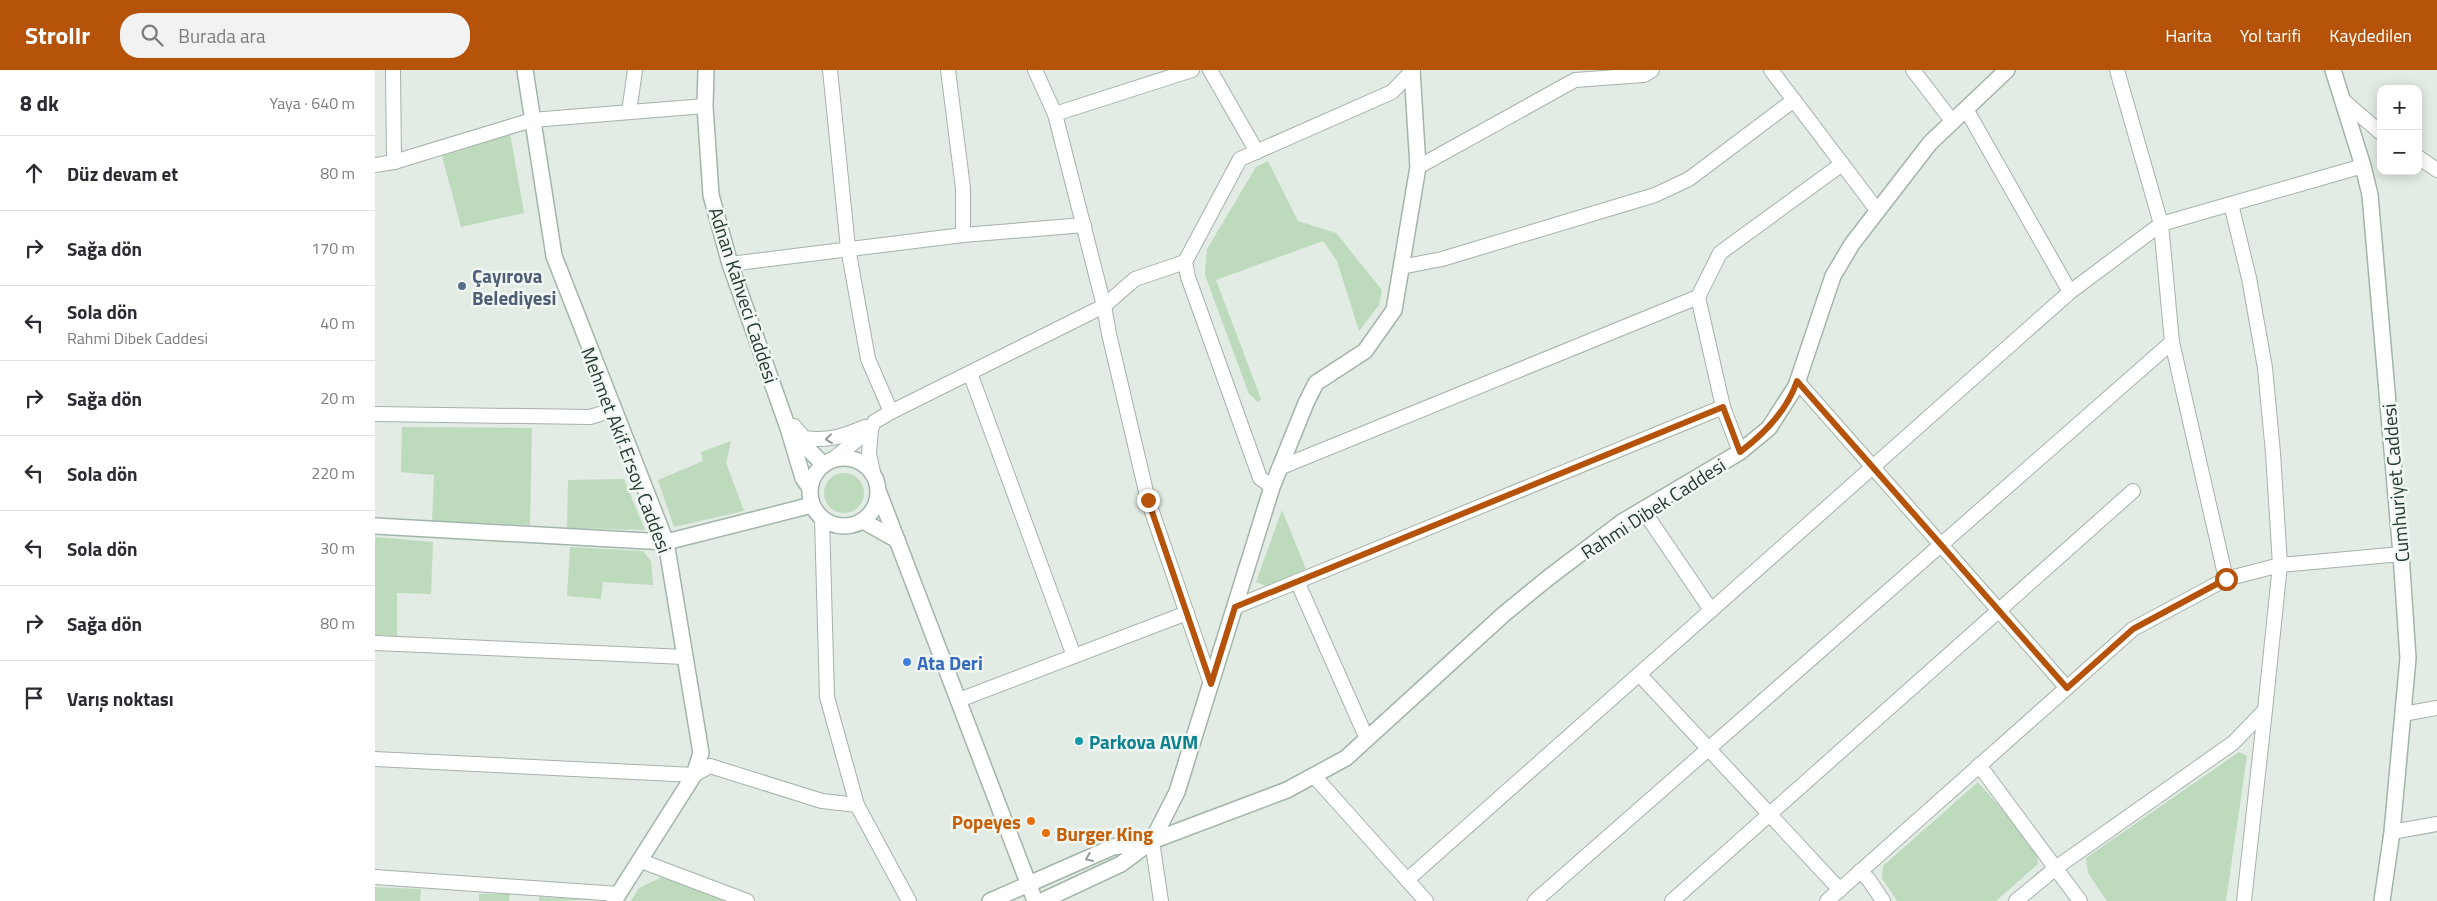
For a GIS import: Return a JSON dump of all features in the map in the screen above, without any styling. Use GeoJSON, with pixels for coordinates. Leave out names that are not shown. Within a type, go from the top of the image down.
{"type":"FeatureCollection","features":[{"type":"Feature","properties":{"kind":"street"},"geometry":{"type":"LineString","coordinates":[[393,70],[394,162]]}},
{"type":"Feature","properties":{"kind":"street","name":"Mehmet Akif Ersoy Caddesi"},"geometry":{"type":"LineString","coordinates":[[525,70],[554,256],[666,542],[701,753],[694,775],[617,897]]}},
{"type":"Feature","properties":{"kind":"street"},"geometry":{"type":"LineString","coordinates":[[629,112],[635,70]]}},
{"type":"Feature","properties":{"kind":"street","name":"Adnan Kahveci Caddesi"},"geometry":{"type":"LineString","coordinates":[[707,70],[705,106],[711,195],[730,264],[788,428],[803,478],[810,488]]}},
{"type":"Feature","properties":{"kind":"street"},"geometry":{"type":"LineString","coordinates":[[830,70],[849,248],[868,359],[891,412]]}},
{"type":"Feature","properties":{"kind":"street"},"geometry":{"type":"LineString","coordinates":[[948,70],[963,188],[963,235]]}},
{"type":"Feature","properties":{"kind":"street"},"geometry":{"type":"LineString","coordinates":[[1035,70],[1055,114],[1104,306],[1148,500],[1211,684]]}},
{"type":"Feature","properties":{"kind":"street"},"geometry":{"type":"LineString","coordinates":[[1055,114],[1192,70]]}},
{"type":"Feature","properties":{"kind":"street"},"geometry":{"type":"LineString","coordinates":[[1210,70],[1257,152]]}},
{"type":"Feature","properties":{"kind":"street"},"geometry":{"type":"LineString","coordinates":[[1771,70],[1877,210]]}},
{"type":"Feature","properties":{"kind":"street"},"geometry":{"type":"LineString","coordinates":[[1913,70],[1952,121]]}},
{"type":"Feature","properties":{"kind":"street","name":"Rahmi Dibek Caddesi"},"geometry":{"type":"LineString","coordinates":[[990,901],[1113,847],[1152,841],[1287,790],[1346,758],[1505,614],[1599,539],[1643,510],[1740,452],[1769,428],[1786,403],[1797,381],[1833,276],[1877,210],[1930,144],[2007,70]]}},
{"type":"Feature","properties":{"kind":"street"},"geometry":{"type":"LineString","coordinates":[[2117,70],[2161,224],[2172,342],[2226,579]]}},
{"type":"Feature","properties":{"kind":"street","name":"Cumhuriyet Caddesi"},"geometry":{"type":"LineString","coordinates":[[2333,70],[2363,166],[2370,195],[2401,554],[2408,658],[2392,832],[2382,901]]}},
{"type":"Feature","properties":{"kind":"street"},"geometry":{"type":"LineString","coordinates":[[1272,487],[1260,478],[1188,277],[1185,262],[1240,159],[1392,92],[1413,71]]}},
{"type":"Feature","properties":{"kind":"street"},"geometry":{"type":"LineString","coordinates":[[1161,901],[1152,841],[1177,792],[1279,468],[1316,383],[1365,351],[1394,310],[1418,167],[1413,71]]}},
{"type":"Feature","properties":{"kind":"street"},"geometry":{"type":"LineString","coordinates":[[1418,167],[1575,80],[1645,72]]}},
{"type":"Feature","properties":{"kind":"street"},"geometry":{"type":"LineString","coordinates":[[1401,267],[1442,259],[1655,196],[1689,179],[1794,100]]}},
{"type":"Feature","properties":{"kind":"street"},"geometry":{"type":"LineString","coordinates":[[2343,100],[2378,130]]}},
{"type":"Feature","properties":{"kind":"street"},"geometry":{"type":"LineString","coordinates":[[375,165],[394,162],[532,120],[705,106]]}},
{"type":"Feature","properties":{"kind":"street"},"geometry":{"type":"LineString","coordinates":[[1966,109],[2070,292]]}},
{"type":"Feature","properties":{"kind":"street"},"geometry":{"type":"LineString","coordinates":[[2422,160],[2437,170]]}},
{"type":"Feature","properties":{"kind":"street"},"geometry":{"type":"LineString","coordinates":[[1740,452],[1723,407],[1698,297],[1720,253],[1842,164]]}},
{"type":"Feature","properties":{"kind":"street"},"geometry":{"type":"LineString","coordinates":[[1407,880],[2070,292],[2161,224],[2363,166]]}},
{"type":"Feature","properties":{"kind":"street"},"geometry":{"type":"LineString","coordinates":[[2231,204],[2249,278],[2265,368],[2273,453],[2280,565],[2244,901]]}},
{"type":"Feature","properties":{"kind":"street"},"geometry":{"type":"LineString","coordinates":[[730,264],[963,235],[1084,226]]}},
{"type":"Feature","properties":{"kind":"street"},"geometry":{"type":"LineString","coordinates":[[879,493],[877,504],[863,521],[853,525],[842,526],[822,519],[812,505],[810,488],[812,479],[828,462],[891,412],[1104,306],[1135,279],[1185,262]]}},
{"type":"Feature","properties":{"kind":"street"},"geometry":{"type":"LineString","coordinates":[[1279,468],[1698,297]]}},
{"type":"Feature","properties":{"kind":"street"},"geometry":{"type":"LineString","coordinates":[[1535,901],[2172,342]]}},
{"type":"Feature","properties":{"kind":"street"},"geometry":{"type":"LineString","coordinates":[[970,373],[1074,656]]}},
{"type":"Feature","properties":{"kind":"street"},"geometry":{"type":"LineString","coordinates":[[1797,381],[2067,688]]}},
{"type":"Feature","properties":{"kind":"street"},"geometry":{"type":"LineString","coordinates":[[780,407],[804,438],[827,440],[873,426]]}},
{"type":"Feature","properties":{"kind":"street"},"geometry":{"type":"LineString","coordinates":[[1235,607],[1723,407]]}},
{"type":"Feature","properties":{"kind":"street"},"geometry":{"type":"LineString","coordinates":[[375,414],[591,417],[613,410]]}},
{"type":"Feature","properties":{"kind":"street"},"geometry":{"type":"LineString","coordinates":[[873,426],[869,454],[879,493],[1035,901]]}},
{"type":"Feature","properties":{"kind":"street","name":"Adnan Kahveci Caddesi"},"geometry":{"type":"LineString","coordinates":[[788,428],[828,462]]}},
{"type":"Feature","properties":{"kind":"street"},"geometry":{"type":"LineString","coordinates":[[828,462],[844,457],[855,459],[865,464],[873,472]]}},
{"type":"Feature","properties":{"kind":"street"},"geometry":{"type":"LineString","coordinates":[[1672,901],[2133,491]]}},
{"type":"Feature","properties":{"kind":"street"},"geometry":{"type":"LineString","coordinates":[[375,526],[666,542],[812,505]]}},
{"type":"Feature","properties":{"kind":"street"},"geometry":{"type":"LineString","coordinates":[[1643,510],[1711,610]]}},
{"type":"Feature","properties":{"kind":"street"},"geometry":{"type":"LineString","coordinates":[[822,519],[827,697],[857,805],[909,901]]}},
{"type":"Feature","properties":{"kind":"street"},"geometry":{"type":"LineString","coordinates":[[863,521],[897,540]]}},
{"type":"Feature","properties":{"kind":"street"},"geometry":{"type":"LineString","coordinates":[[1827,901],[2133,629],[2226,579],[2280,565],[2401,554]]}},
{"type":"Feature","properties":{"kind":"street"},"geometry":{"type":"LineString","coordinates":[[1297,580],[1367,739]]}},
{"type":"Feature","properties":{"kind":"street"},"geometry":{"type":"LineString","coordinates":[[959,700],[1187,614]]}},
{"type":"Feature","properties":{"kind":"street"},"geometry":{"type":"LineString","coordinates":[[375,643],[685,657]]}},
{"type":"Feature","properties":{"kind":"street"},"geometry":{"type":"LineString","coordinates":[[1639,674],[1839,890]]}},
{"type":"Feature","properties":{"kind":"street"},"geometry":{"type":"LineString","coordinates":[[2403,714],[2437,708]]}},
{"type":"Feature","properties":{"kind":"street"},"geometry":{"type":"LineString","coordinates":[[2015,901],[2057,867],[2233,743],[2265,710]]}},
{"type":"Feature","properties":{"kind":"street"},"geometry":{"type":"LineString","coordinates":[[375,759],[694,775],[710,766],[822,801],[857,805]]}},
{"type":"Feature","properties":{"kind":"street"},"geometry":{"type":"LineString","coordinates":[[1979,766],[2081,901]]}},
{"type":"Feature","properties":{"kind":"street"},"geometry":{"type":"LineString","coordinates":[[1315,776],[1407,880],[1420,900]]}},
{"type":"Feature","properties":{"kind":"street"},"geometry":{"type":"LineString","coordinates":[[2392,832],[2437,824]]}},
{"type":"Feature","properties":{"kind":"street","name":"Rahmi Dibek Caddesi"},"geometry":{"type":"LineString","coordinates":[[1042,901],[1121,864],[1152,841]]}},
{"type":"Feature","properties":{"kind":"street"},"geometry":{"type":"LineString","coordinates":[[641,861],[747,901]]}},
{"type":"Feature","properties":{"kind":"street"},"geometry":{"type":"LineString","coordinates":[[1860,872],[1869,880],[1883,901]]}},
{"type":"Feature","properties":{"kind":"street"},"geometry":{"type":"LineString","coordinates":[[375,878],[617,897]]}},
{"type":"Feature","properties":{"kind":"green space"},"geometry":{"type":"Polygon","coordinates":[[[510,133],[524,213],[461,227],[442,156],[510,133]]]}},
{"type":"Feature","properties":{"kind":"green space"},"geometry":{"type":"Polygon","coordinates":[[[1268,161],[1298,221],[1336,233],[1382,290],[1379,305],[1359,331],[1337,261],[1323,241],[1216,280],[1261,399],[1258,402],[1249,394],[1205,275],[1207,249],[1256,167],[1268,161]]]}},
{"type":"Feature","properties":{"kind":"green space"},"geometry":{"type":"Polygon","coordinates":[[[402,427],[532,428],[530,525],[432,521],[434,475],[401,472],[402,427]]]}},
{"type":"Feature","properties":{"kind":"green space"},"geometry":{"type":"Polygon","coordinates":[[[731,441],[726,463],[744,511],[674,527],[658,480],[703,461],[701,452],[731,441]]]}},
{"type":"Feature","properties":{"kind":"green space"},"geometry":{"type":"Polygon","coordinates":[[[848,473],[855,476],[861,482],[864,493],[863,501],[855,510],[848,513],[840,513],[833,510],[825,501],[824,489],[827,482],[836,474],[848,473]]]}},
{"type":"Feature","properties":{"kind":"green space"},"geometry":{"type":"Polygon","coordinates":[[[624,479],[645,530],[567,528],[568,480],[624,479]]]}},
{"type":"Feature","properties":{"kind":"green space"},"geometry":{"type":"Polygon","coordinates":[[[1282,510],[1306,569],[1266,586],[1256,582],[1282,510]]]}},
{"type":"Feature","properties":{"kind":"green space"},"geometry":{"type":"Polygon","coordinates":[[[375,537],[433,542],[431,594],[397,593],[397,636],[375,635],[375,537]]]}},
{"type":"Feature","properties":{"kind":"green space"},"geometry":{"type":"Polygon","coordinates":[[[570,547],[643,551],[651,561],[653,585],[603,582],[601,599],[567,596],[570,547]]]}},
{"type":"Feature","properties":{"kind":"green space"},"geometry":{"type":"Polygon","coordinates":[[[2239,752],[2247,756],[2226,901],[2107,901],[2088,873],[2086,858],[2239,752]]]}},
{"type":"Feature","properties":{"kind":"green space"},"geometry":{"type":"Polygon","coordinates":[[[1978,782],[2036,848],[2038,864],[1996,901],[1897,901],[1882,878],[1883,866],[1978,782]]]}},
{"type":"Feature","properties":{"kind":"green space"},"geometry":{"type":"Polygon","coordinates":[[[662,877],[725,901],[631,901],[639,888],[662,877]]]}},
{"type":"Feature","properties":{"kind":"green space"},"geometry":{"type":"Polygon","coordinates":[[[375,887],[421,889],[420,901],[375,901],[375,887]]]}},
{"type":"Feature","properties":{"kind":"green space"},"geometry":{"type":"Polygon","coordinates":[[[479,894],[510,894],[509,901],[479,901],[479,894]]]}},
{"type":"Feature","properties":{"kind":"green space"},"geometry":{"type":"Polygon","coordinates":[[[539,897],[600,900],[539,901],[539,897]]]}},
{"type":"Feature","properties":{"kind":"place","name":"Çayırova Belediyesi"},"geometry":{"type":"Point","coordinates":[462,286]}},
{"type":"Feature","properties":{"kind":"place","name":"Ata Deri"},"geometry":{"type":"Point","coordinates":[907,662]}},
{"type":"Feature","properties":{"kind":"place","name":"Parkova AVM"},"geometry":{"type":"Point","coordinates":[1079,741]}},
{"type":"Feature","properties":{"kind":"place","name":"Popeyes"},"geometry":{"type":"Point","coordinates":[1031,821]}},
{"type":"Feature","properties":{"kind":"place","name":"Burger King"},"geometry":{"type":"Point","coordinates":[1046,833]}},
{"type":"Feature","properties":{"kind":"route"},"geometry":{"type":"LineString","coordinates":[[1148,500],[1211,684],[1235,607],[1723,407],[1740,452],[1769,428],[1786,403],[1797,381],[2067,688],[2133,629],[2226,579]]}}]}
